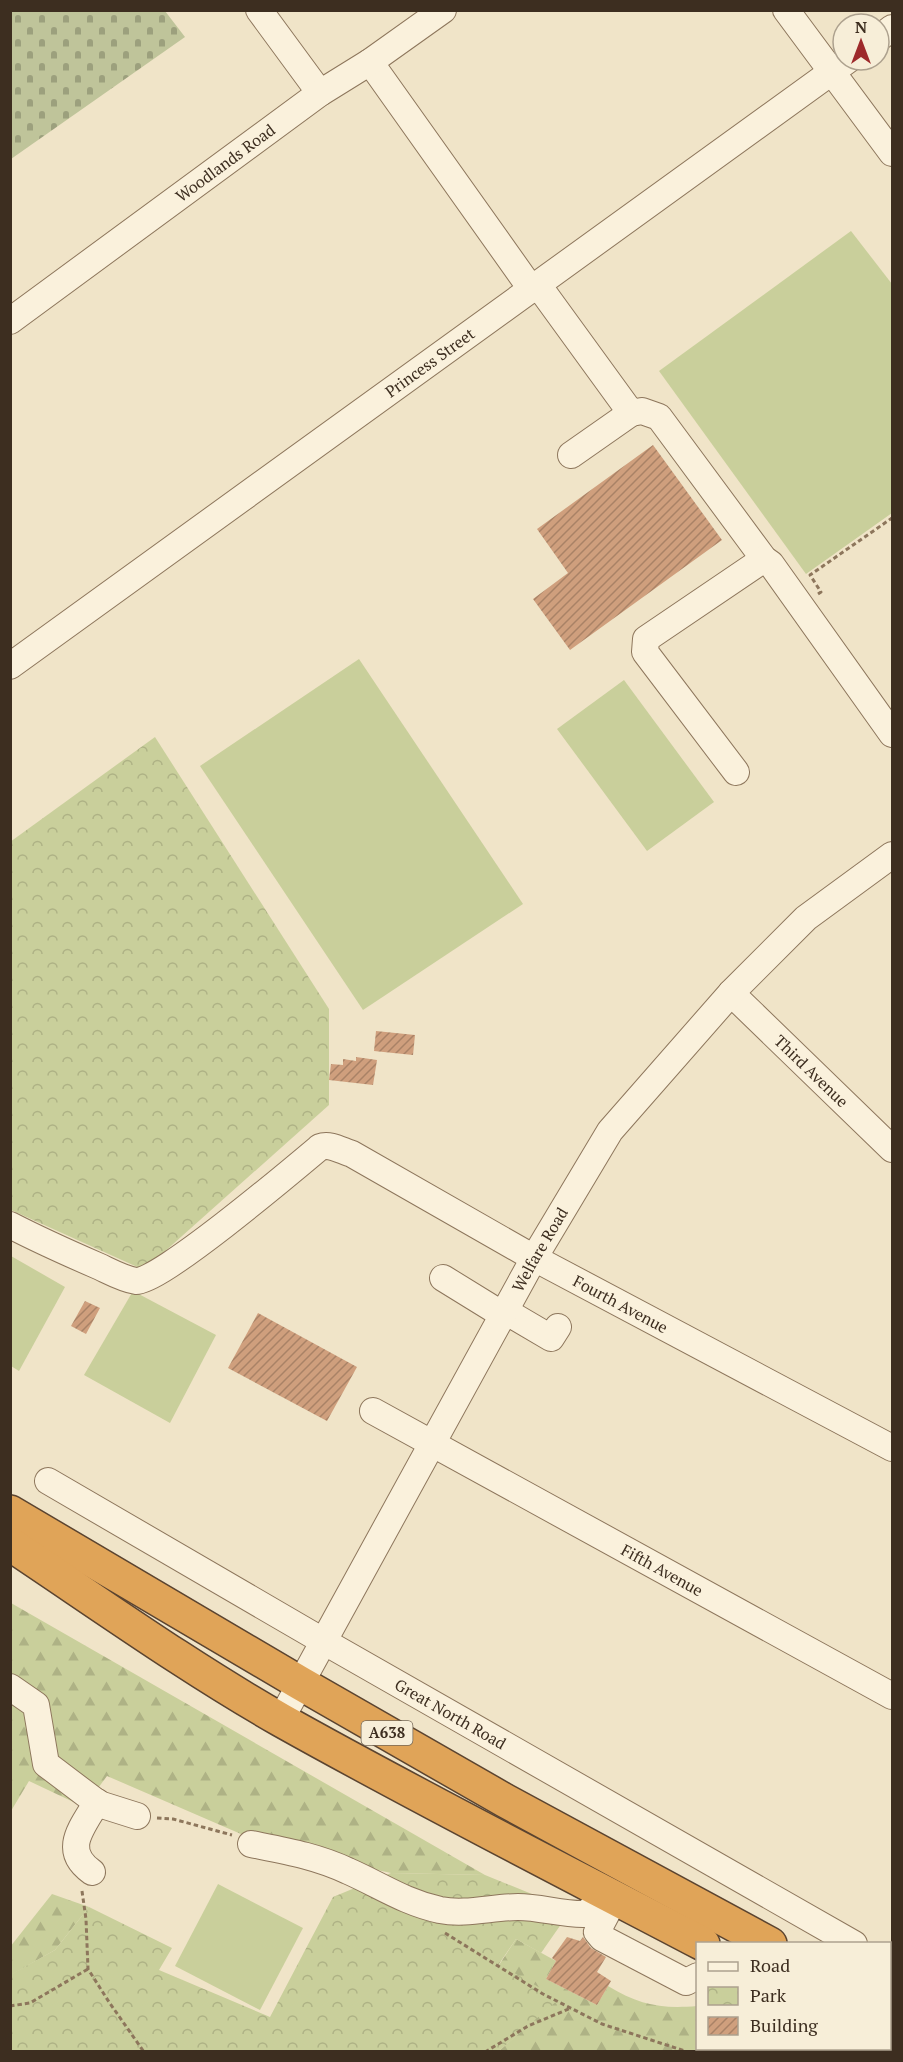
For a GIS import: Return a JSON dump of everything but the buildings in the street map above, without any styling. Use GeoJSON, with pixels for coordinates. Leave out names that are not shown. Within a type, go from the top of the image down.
{"type":"FeatureCollection","features":[{"type":"Feature","properties":{"kind":"highway","name":"A638"},"geometry":{"type":"LineString","coordinates":[[10,1512],[504,1800],[766,1942]]}},
{"type":"Feature","properties":{"kind":"highway","name":"A638"},"geometry":{"type":"LineString","coordinates":[[10,1544],[209,1676],[281,1719],[492,1834],[699,1942]]}},
{"type":"Feature","properties":{"kind":"street"},"geometry":{"type":"LineString","coordinates":[[259,10],[320,93]]}},
{"type":"Feature","properties":{"kind":"street","name":"Woodlands Road"},"geometry":{"type":"LineString","coordinates":[[10,321],[320,93],[370,62],[443,10]]}},
{"type":"Feature","properties":{"kind":"street"},"geometry":{"type":"LineString","coordinates":[[786,10],[831,58]]}},
{"type":"Feature","properties":{"kind":"street"},"geometry":{"type":"LineString","coordinates":[[370,62],[535,287],[631,412]]}},
{"type":"Feature","properties":{"kind":"street","name":"Princess Street"},"geometry":{"type":"LineString","coordinates":[[10,666],[831,72]]}},
{"type":"Feature","properties":{"kind":"street"},"geometry":{"type":"LineString","coordinates":[[843,72],[892,153]]}},
{"type":"Feature","properties":{"kind":"street"},"geometry":{"type":"LineString","coordinates":[[571,455],[631,412],[642,411],[659,417],[764,560],[771,564],[801,603],[892,734]]}},
{"type":"Feature","properties":{"kind":"street"},"geometry":{"type":"LineString","coordinates":[[736,772],[645,651],[646,639],[764,560]]}},
{"type":"Feature","properties":{"kind":"street","name":"Welfare Road"},"geometry":{"type":"LineString","coordinates":[[281,1719],[534,1258],[610,1131],[731,993],[806,918],[892,855]]}},
{"type":"Feature","properties":{"kind":"street","name":"Third Avenue"},"geometry":{"type":"LineString","coordinates":[[731,993],[892,1149]]}},
{"type":"Feature","properties":{"kind":"street","name":"Fourth Avenue"},"geometry":{"type":"LineString","coordinates":[[10,1225],[123,1277],[138,1281],[149,1278],[182,1257],[320,1147],[331,1146],[352,1155],[534,1258],[892,1448]]}},
{"type":"Feature","properties":{"kind":"street"},"geometry":{"type":"LineString","coordinates":[[443,1278],[551,1338],[558,1327]]}},
{"type":"Feature","properties":{"kind":"street","name":"Fifth Avenue"},"geometry":{"type":"LineString","coordinates":[[373,1411],[892,1696]]}},
{"type":"Feature","properties":{"kind":"street","name":"Great North Road"},"geometry":{"type":"LineString","coordinates":[[48,1481],[850,1942]]}},
{"type":"Feature","properties":{"kind":"street"},"geometry":{"type":"LineString","coordinates":[[10,1687],[36,1705],[46,1764],[97,1802],[137,1816]]}},
{"type":"Feature","properties":{"kind":"street"},"geometry":{"type":"LineString","coordinates":[[87,1879],[76,1851],[79,1833],[97,1802]]}},
{"type":"Feature","properties":{"kind":"street"},"geometry":{"type":"LineString","coordinates":[[492,1834],[516,1859],[602,1908],[696,1957]]}},
{"type":"Feature","properties":{"kind":"street"},"geometry":{"type":"LineString","coordinates":[[251,1844],[310,1856],[349,1871],[398,1897],[441,1910],[474,1912],[518,1907],[574,1915],[586,1914],[602,1908]]}},
{"type":"Feature","properties":{"kind":"street"},"geometry":{"type":"LineString","coordinates":[[602,1908],[597,1932],[602,1938],[686,1982],[696,1977]]}},
{"type":"Feature","properties":{"kind":"path"},"geometry":{"type":"LineString","coordinates":[[801,603],[821,592],[810,574],[892,518]]}},
{"type":"Feature","properties":{"kind":"path"},"geometry":{"type":"LineString","coordinates":[[137,1816],[173,1819],[228,1832],[251,1844]]}},
{"type":"Feature","properties":{"kind":"path"},"geometry":{"type":"LineString","coordinates":[[87,1879],[88,1969],[144,2052]]}},
{"type":"Feature","properties":{"kind":"path"},"geometry":{"type":"LineString","coordinates":[[440,1929],[543,1994],[602,2024],[688,2052]]}},
{"type":"Feature","properties":{"kind":"path"},"geometry":{"type":"LineString","coordinates":[[10,2006],[30,2003],[88,1969]]}},
{"type":"Feature","properties":{"kind":"path"},"geometry":{"type":"LineString","coordinates":[[485,2052],[528,2026],[572,2008]]}},
{"type":"Feature","properties":{"kind":"green space"},"geometry":{"type":"Polygon","coordinates":[[[11,10],[165,11],[185,37],[11,159],[11,10]]]}},
{"type":"Feature","properties":{"kind":"green space"},"geometry":{"type":"Polygon","coordinates":[[[851,231],[892,284],[892,513],[806,574],[659,371],[851,231]]]}},
{"type":"Feature","properties":{"kind":"green space"},"geometry":{"type":"Polygon","coordinates":[[[359,659],[523,904],[363,1010],[200,766],[359,659]]]}},
{"type":"Feature","properties":{"kind":"green space"},"geometry":{"type":"Polygon","coordinates":[[[624,680],[714,802],[647,851],[557,729],[624,680]]]}},
{"type":"Feature","properties":{"kind":"green space"},"geometry":{"type":"Polygon","coordinates":[[[155,737],[329,1009],[329,1105],[144,1270],[11,1210],[10,842],[155,737]]]}},
{"type":"Feature","properties":{"kind":"green space"},"geometry":{"type":"Polygon","coordinates":[[[11,1256],[65,1287],[19,1371],[11,1366],[11,1256]]]}},
{"type":"Feature","properties":{"kind":"green space"},"geometry":{"type":"Polygon","coordinates":[[[133,1291],[216,1335],[170,1423],[84,1375],[133,1291]]]}},
{"type":"Feature","properties":{"kind":"green space"},"geometry":{"type":"Polygon","coordinates":[[[11,1603],[485,1875],[391,1873],[271,1847],[107,1776],[84,1807],[29,1781],[11,1811],[11,1603]]]}},
{"type":"Feature","properties":{"kind":"green space"},"geometry":{"type":"Polygon","coordinates":[[[391,1873],[485,1875],[571,1910],[541,1953],[516,1939],[499,1964],[559,1999],[499,2051],[11,2051],[10,1975],[55,1950],[89,1907],[172,1948],[159,1970],[270,2017],[333,1897],[391,1873]]]}},
{"type":"Feature","properties":{"kind":"green space"},"geometry":{"type":"Polygon","coordinates":[[[218,1884],[303,1928],[260,2010],[175,1966],[218,1884]]]}},
{"type":"Feature","properties":{"kind":"green space"},"geometry":{"type":"Polygon","coordinates":[[[52,1894],[89,1907],[55,1950],[11,1975],[10,1947],[52,1894]]]}},
{"type":"Feature","properties":{"kind":"green space"},"geometry":{"type":"Polygon","coordinates":[[[516,1939],[556,1961],[546,1979],[597,2005],[608,1986],[630,1998],[651,2004],[672,2007],[696,2006],[696,2050],[708,2051],[499,2051],[558,1999],[499,1965],[516,1939]]]}}]}
